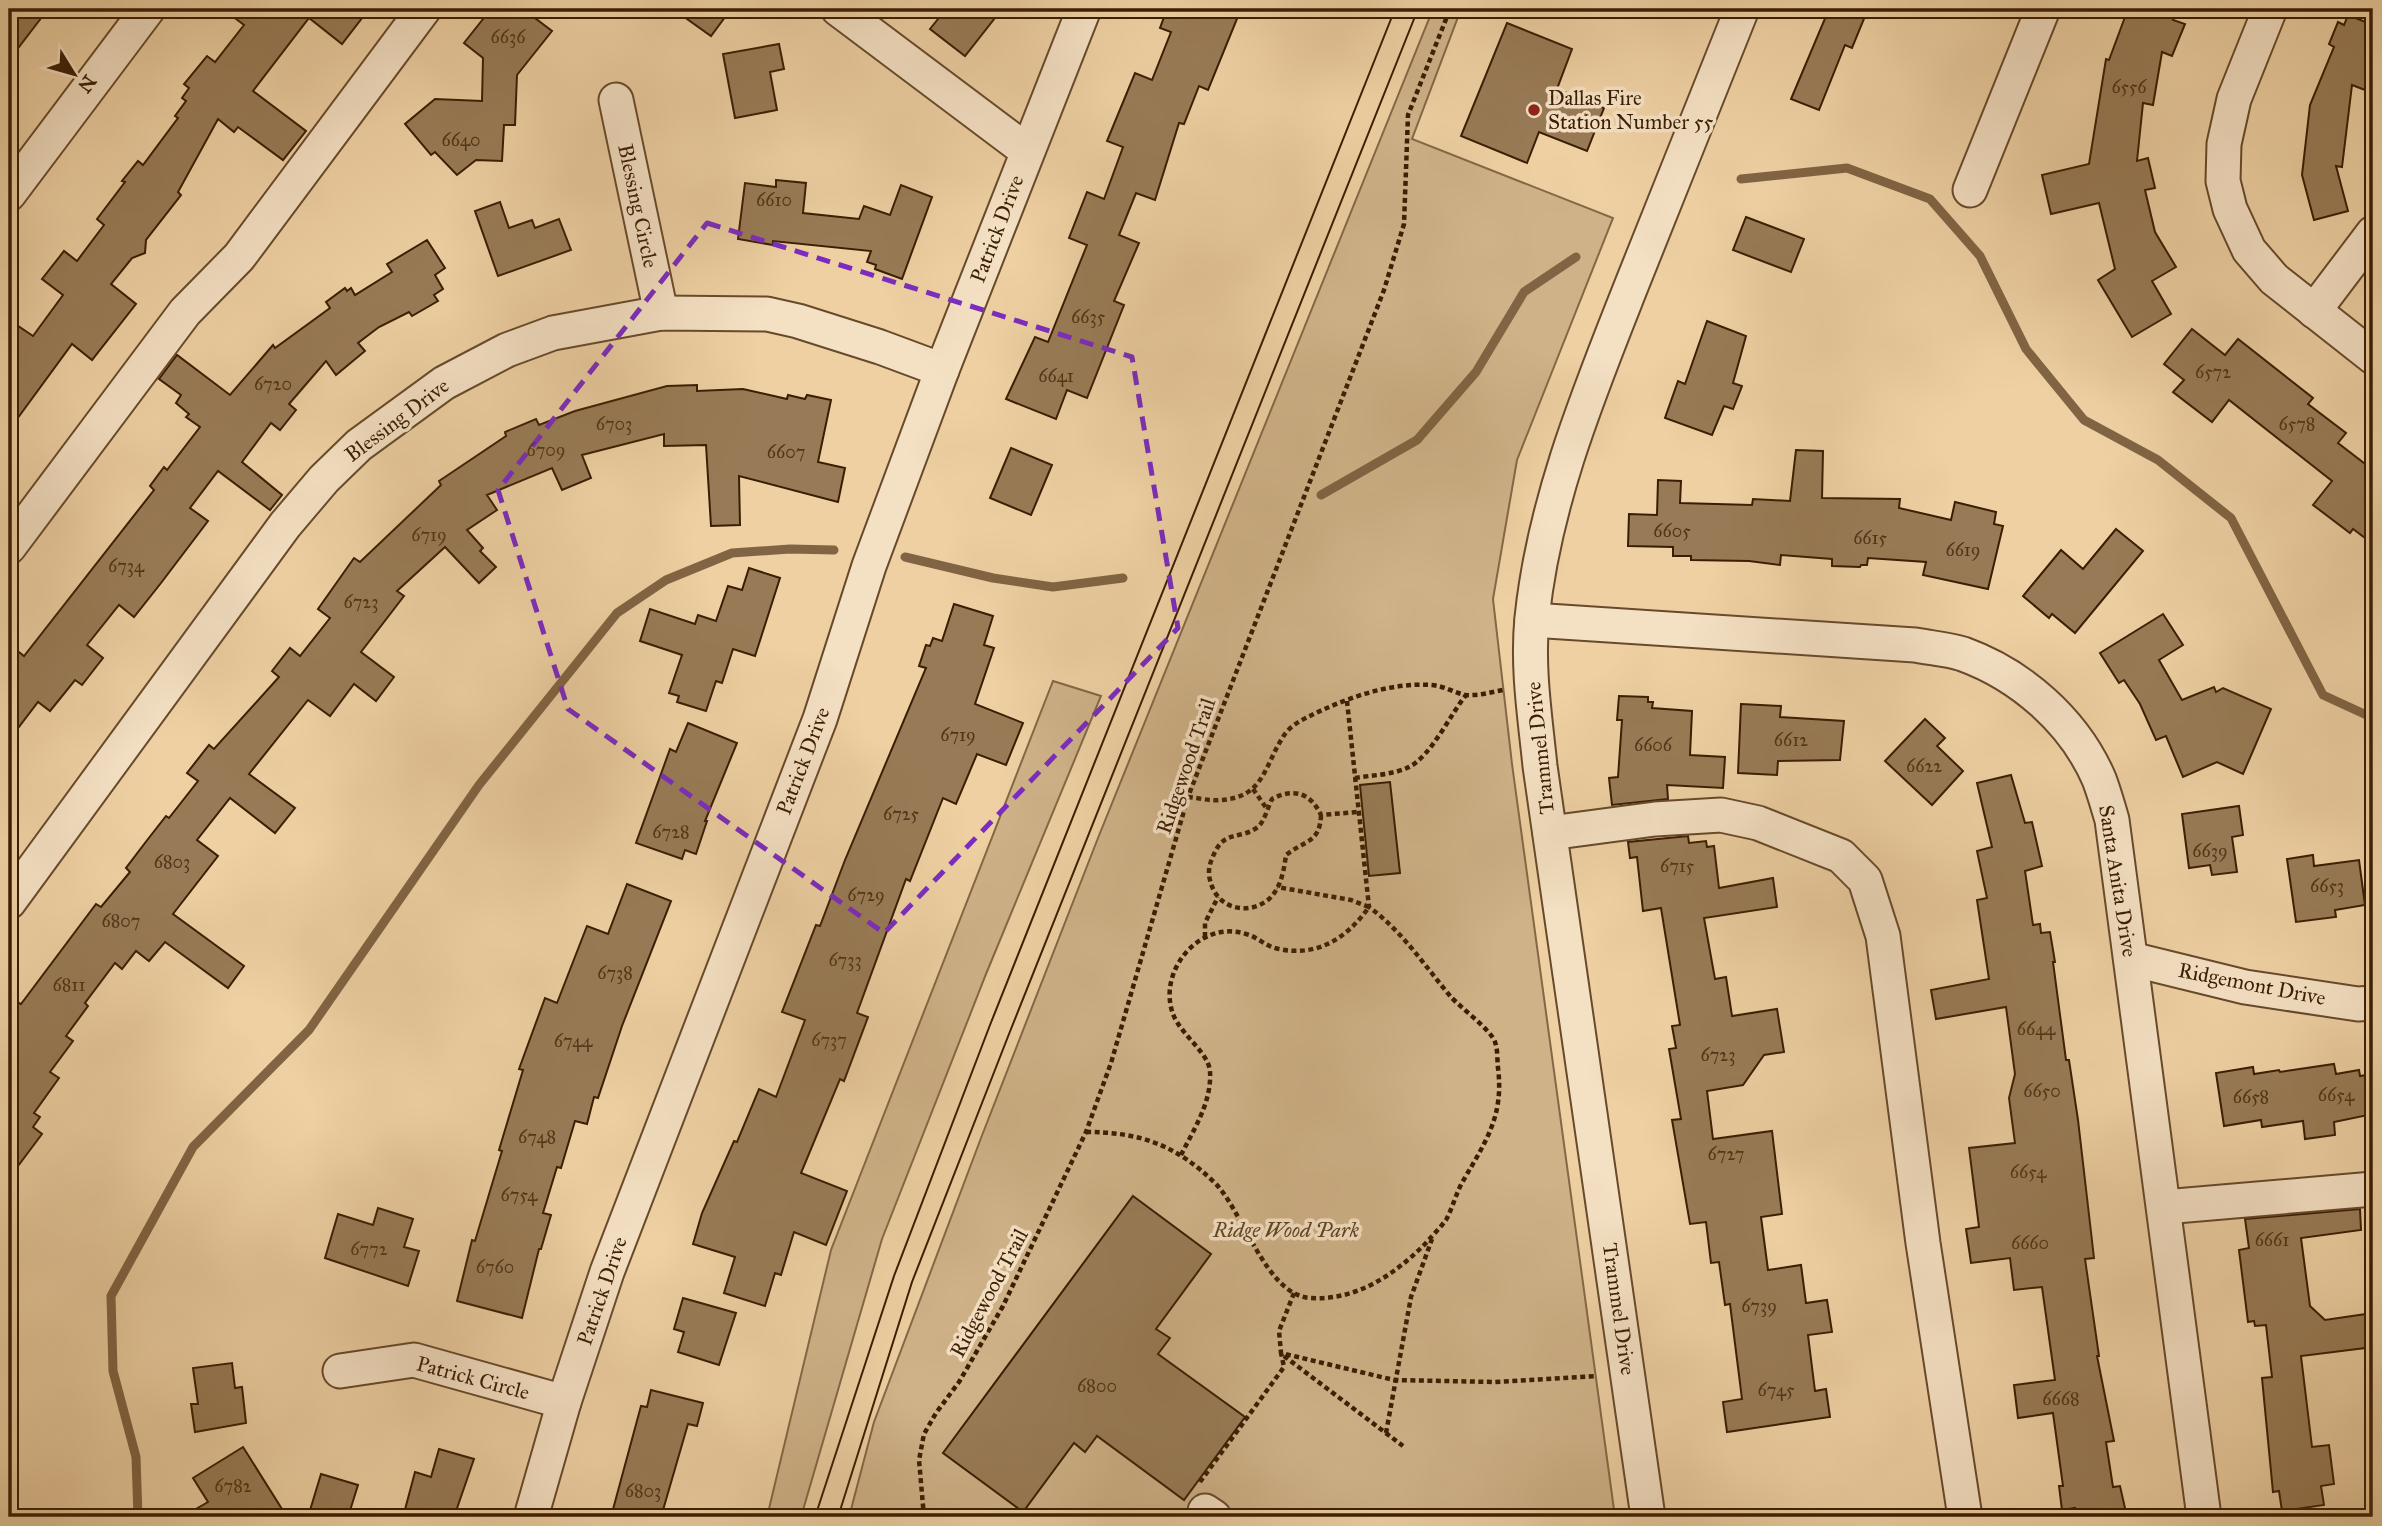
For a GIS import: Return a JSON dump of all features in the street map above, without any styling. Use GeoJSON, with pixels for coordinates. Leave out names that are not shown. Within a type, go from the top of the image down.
{"type":"FeatureCollection","features":[{"type":"Feature","properties":{"kind":"street"},"geometry":{"type":"LineString","coordinates":[[9,194],[148,9]]}},
{"type":"Feature","properties":{"kind":"street"},"geometry":{"type":"LineString","coordinates":[[9,547],[185,312],[239,257],[424,9]]}},
{"type":"Feature","properties":{"kind":"street"},"geometry":{"type":"LineString","coordinates":[[838,9],[1027,151]]}},
{"type":"Feature","properties":{"kind":"street","name":"Patrick Drive"},"geometry":{"type":"LineString","coordinates":[[531,1517],[564,1402],[607,1272],[820,719],[869,566],[942,370],[1084,9]]}},
{"type":"Feature","properties":{"kind":"street","name":"Trammel Drive"},"geometry":{"type":"LineString","coordinates":[[1648,1517],[1540,766],[1532,675],[1532,620],[1542,547],[1563,466],[1607,345],[1742,9]]}},
{"type":"Feature","properties":{"kind":"street"},"geometry":{"type":"LineString","coordinates":[[1970,190],[2043,9]]}},
{"type":"Feature","properties":{"kind":"street"},"geometry":{"type":"LineString","coordinates":[[2270,9],[2234,99],[2224,144],[2223,181],[2230,209],[2249,250],[2274,279],[2373,357]]}},
{"type":"Feature","properties":{"kind":"street","name":"Blessing Circle"},"geometry":{"type":"LineString","coordinates":[[616,100],[660,313]]}},
{"type":"Feature","properties":{"kind":"street"},"geometry":{"type":"LineString","coordinates":[[2314,311],[2373,233]]}},
{"type":"Feature","properties":{"kind":"street","name":"Blessing Drive"},"geometry":{"type":"LineString","coordinates":[[9,902],[285,525],[324,479],[359,445],[444,383],[507,349],[552,333],[660,313],[767,314],[880,347],[942,370]]}},
{"type":"Feature","properties":{"kind":"street","name":"Santa Anita Drive"},"geometry":{"type":"LineString","coordinates":[[1532,620],[1915,645],[1961,653],[2005,674],[2044,702],[2072,733],[2098,778],[2112,820],[2204,1517]]}},
{"type":"Feature","properties":{"kind":"street"},"geometry":{"type":"LineString","coordinates":[[1550,833],[1656,819],[1721,815],[1758,823],[1840,856],[1865,880],[1883,936],[1923,1243],[1965,1517]]}},
{"type":"Feature","properties":{"kind":"street","name":"Ridgemont Drive"},"geometry":{"type":"LineString","coordinates":[[2131,959],[2245,987],[2358,1004],[2373,1003]]}},
{"type":"Feature","properties":{"kind":"street"},"geometry":{"type":"LineString","coordinates":[[2164,1207],[2373,1189]]}},
{"type":"Feature","properties":{"kind":"street","name":"Patrick Circle"},"geometry":{"type":"LineString","coordinates":[[340,1371],[414,1360],[564,1402]]}},
{"type":"Feature","properties":{"kind":"path","name":"Ridgewood Trail"},"geometry":{"type":"LineString","coordinates":[[924,1517],[919,1460],[924,1434],[959,1382],[1003,1306],[1086,1132],[1111,1063],[1188,797],[1384,290],[1404,224],[1408,116],[1450,9]]}},
{"type":"Feature","properties":{"kind":"path"},"geometry":{"type":"LineString","coordinates":[[1188,797],[1220,800],[1237,797],[1253,789],[1269,769],[1284,734],[1308,716],[1375,691],[1427,685],[1448,687],[1466,695],[1506,689]]}},
{"type":"Feature","properties":{"kind":"path"},"geometry":{"type":"LineString","coordinates":[[1355,778],[1409,767],[1439,736],[1466,695]]}},
{"type":"Feature","properties":{"kind":"path"},"geometry":{"type":"LineString","coordinates":[[1181,1155],[1205,1107],[1210,1084],[1209,1066],[1202,1053],[1185,1036],[1172,1012],[1169,996],[1171,979],[1183,954],[1205,937],[1221,932],[1247,934],[1280,949],[1310,951],[1337,940],[1356,926],[1369,907],[1347,701]]}},
{"type":"Feature","properties":{"kind":"path"},"geometry":{"type":"LineString","coordinates":[[1253,789],[1267,809]]}},
{"type":"Feature","properties":{"kind":"path"},"geometry":{"type":"LineString","coordinates":[[1293,792],[1306,795],[1317,805],[1321,815],[1321,829],[1312,840],[1286,855],[1282,878],[1270,898],[1258,906],[1244,910],[1229,906],[1218,897],[1210,881],[1209,866],[1216,847],[1227,838],[1252,831],[1261,825],[1272,799],[1293,792]]}},
{"type":"Feature","properties":{"kind":"path"},"geometry":{"type":"LineString","coordinates":[[1321,815],[1357,812]]}},
{"type":"Feature","properties":{"kind":"path"},"geometry":{"type":"LineString","coordinates":[[1086,1132],[1144,1138],[1181,1155],[1216,1184],[1238,1214],[1270,1273],[1294,1293],[1306,1298],[1333,1298],[1371,1286],[1404,1265],[1434,1235],[1445,1220],[1460,1186],[1491,1132],[1501,1092],[1495,1040],[1452,997],[1390,922],[1369,907],[1351,900],[1277,887]]}},
{"type":"Feature","properties":{"kind":"path"},"geometry":{"type":"LineString","coordinates":[[1205,937],[1205,923],[1218,897]]}},
{"type":"Feature","properties":{"kind":"path"},"geometry":{"type":"LineString","coordinates":[[1386,1433],[1411,1297],[1434,1235]]}},
{"type":"Feature","properties":{"kind":"path"},"geometry":{"type":"LineString","coordinates":[[1205,1505],[1284,1367],[1279,1331],[1294,1293]]}},
{"type":"Feature","properties":{"kind":"path"},"geometry":{"type":"LineString","coordinates":[[1280,1353],[1394,1380],[1495,1382],[1596,1376]]}},
{"type":"Feature","properties":{"kind":"path"},"geometry":{"type":"LineString","coordinates":[[1280,1353],[1404,1446]]}},
{"type":"Feature","properties":{"kind":"highlighted area"},"geometry":{"type":"Polygon","coordinates":[[[707,223],[1132,357],[1178,628],[884,933],[568,709],[498,490],[707,223]]]}},
{"type":"Feature","properties":{"kind":"green space","name":"Ridge Wood Park"},"geometry":{"type":"Polygon","coordinates":[[[1433,9],[1461,9],[1412,139],[1613,218],[1517,460],[1493,599],[1512,764],[1615,1517],[849,1517],[874,1422],[981,1138],[1098,838],[1433,9]]]}},
{"type":"Feature","properties":{"kind":"green space"},"geometry":{"type":"Polygon","coordinates":[[[1053,681],[1101,696],[986,974],[882,1239],[801,1517],[767,1517],[831,1250],[1053,681]]]}},
{"type":"Feature","properties":{"kind":"building"},"geometry":{"type":"Polygon","coordinates":[[[9,9],[48,9],[9,60],[9,9]]]}},
{"type":"Feature","properties":{"kind":"building"},"geometry":{"type":"Polygon","coordinates":[[[223,9],[369,9],[342,44],[309,18],[253,91],[306,131],[283,160],[238,127],[234,132],[218,119],[178,192],[181,195],[146,240],[145,253],[132,258],[111,284],[136,304],[92,360],[72,344],[9,430],[9,339],[18,326],[33,336],[63,295],[42,279],[64,251],[77,261],[104,225],[97,219],[125,182],[122,181],[138,161],[143,165],[178,118],[175,116],[186,101],[182,98],[189,88],[184,84],[207,56],[215,62],[244,25],[223,9]]]}},
{"type":"Feature","properties":{"kind":"building"},"geometry":{"type":"Polygon","coordinates":[[[491,9],[523,9],[552,31],[517,75],[515,125],[504,125],[502,161],[476,160],[457,175],[435,152],[431,155],[405,124],[435,99],[482,101],[483,58],[464,43],[491,9]]]}},
{"type":"Feature","properties":{"kind":"building"},"geometry":{"type":"Polygon","coordinates":[[[673,9],[731,9],[711,36],[673,9]]]}},
{"type":"Feature","properties":{"kind":"building"},"geometry":{"type":"Polygon","coordinates":[[[946,9],[1002,9],[965,56],[930,29],[946,9]]]}},
{"type":"Feature","properties":{"kind":"building"},"geometry":{"type":"Polygon","coordinates":[[[1167,9],[1241,9],[1208,90],[1199,86],[1184,124],[1179,123],[1155,200],[1136,193],[1119,235],[1139,243],[1114,301],[1124,305],[1087,398],[1067,390],[1056,419],[1006,399],[1035,337],[1048,342],[1087,245],[1069,238],[1087,192],[1104,199],[1123,147],[1107,141],[1135,73],[1152,80],[1171,32],[1160,28],[1167,9]]]}},
{"type":"Feature","properties":{"kind":"building"},"geometry":{"type":"Polygon","coordinates":[[[1829,9],[1868,9],[1852,48],[1845,45],[1819,110],[1791,99],[1829,9]]]}},
{"type":"Feature","properties":{"kind":"building"},"geometry":{"type":"Polygon","coordinates":[[[2128,9],[2177,9],[2173,20],[2185,24],[2172,56],[2162,52],[2153,105],[2143,103],[2137,161],[2148,158],[2155,188],[2145,190],[2155,232],[2176,267],[2152,281],[2171,314],[2132,337],[2098,280],[2115,269],[2099,203],[2051,214],[2042,175],[2089,164],[2106,59],[2109,60],[2128,9]]]}},
{"type":"Feature","properties":{"kind":"building"},"geometry":{"type":"Polygon","coordinates":[[[2348,15],[2373,25],[2373,93],[2352,85],[2342,167],[2336,166],[2348,211],[2314,220],[2302,175],[2310,105],[2334,47],[2329,44],[2338,22],[2344,25],[2348,15]]]}},
{"type":"Feature","properties":{"kind":"building"},"geometry":{"type":"Polygon","coordinates":[[[1507,23],[1572,49],[1557,89],[1604,108],[1587,151],[1539,132],[1527,163],[1461,136],[1507,23]]]}},
{"type":"Feature","properties":{"kind":"building"},"geometry":{"type":"Polygon","coordinates":[[[779,44],[784,69],[770,72],[777,110],[735,118],[723,54],[779,44]]]}},
{"type":"Feature","properties":{"kind":"building"},"geometry":{"type":"Polygon","coordinates":[[[776,180],[806,183],[803,213],[859,219],[864,206],[890,215],[901,185],[932,197],[902,279],[875,269],[876,265],[867,262],[871,251],[773,241],[773,245],[738,239],[745,183],[776,187],[776,180]]]}},
{"type":"Feature","properties":{"kind":"building"},"geometry":{"type":"Polygon","coordinates":[[[500,202],[509,228],[532,220],[535,228],[559,219],[571,250],[498,276],[475,211],[500,202]]]}},
{"type":"Feature","properties":{"kind":"building"},"geometry":{"type":"Polygon","coordinates":[[[1746,217],[1804,239],[1791,272],[1733,250],[1746,217]]]}},
{"type":"Feature","properties":{"kind":"building"},"geometry":{"type":"Polygon","coordinates":[[[427,240],[445,268],[435,275],[443,289],[434,295],[438,301],[412,316],[409,312],[379,327],[358,343],[365,351],[336,375],[326,361],[289,404],[296,410],[280,430],[271,423],[242,462],[282,495],[270,510],[218,471],[190,508],[208,521],[134,617],[119,605],[87,645],[103,658],[82,685],[75,680],[50,711],[38,702],[9,740],[9,644],[24,656],[154,490],[150,486],[164,467],[167,470],[200,427],[186,417],[189,414],[176,403],[181,395],[159,379],[177,355],[230,395],[273,345],[275,348],[330,308],[326,302],[345,288],[347,291],[351,288],[355,295],[392,272],[387,264],[427,240]]]}},
{"type":"Feature","properties":{"kind":"building"},"geometry":{"type":"Polygon","coordinates":[[[1707,321],[1746,336],[1733,383],[1742,386],[1733,409],[1724,406],[1712,435],[1665,418],[1678,381],[1685,384],[1707,321]]]}},
{"type":"Feature","properties":{"kind":"building"},"geometry":{"type":"Polygon","coordinates":[[[2192,329],[2225,355],[2238,339],[2313,398],[2308,404],[2346,433],[2338,443],[2373,470],[2373,544],[2353,529],[2350,533],[2313,505],[2332,481],[2229,400],[2212,422],[2173,392],[2184,380],[2164,364],[2192,329]]]}},
{"type":"Feature","properties":{"kind":"building"},"geometry":{"type":"Polygon","coordinates":[[[697,385],[697,391],[743,389],[787,399],[788,395],[805,399],[807,395],[831,400],[818,462],[845,468],[838,502],[739,476],[740,525],[711,526],[706,445],[664,446],[664,434],[582,455],[591,478],[562,490],[552,468],[487,495],[497,510],[467,530],[483,548],[480,551],[496,567],[479,583],[445,547],[397,591],[404,596],[361,652],[394,677],[376,701],[354,684],[330,716],[308,700],[249,774],[295,808],[275,833],[230,798],[197,840],[218,856],[173,914],[244,966],[228,988],[165,942],[149,961],[136,951],[122,969],[115,963],[85,1003],[88,1006],[66,1036],[73,1041],[50,1072],[59,1078],[34,1113],[40,1117],[33,1127],[42,1134],[9,1178],[9,1016],[19,1003],[21,1004],[96,904],[101,907],[130,872],[126,868],[166,816],[169,818],[198,781],[187,773],[209,745],[214,749],[279,677],[272,671],[290,648],[300,656],[330,618],[318,609],[354,558],[360,562],[441,485],[439,481],[506,436],[505,432],[536,419],[539,425],[575,411],[667,386],[697,385]]]}},
{"type":"Feature","properties":{"kind":"building"},"geometry":{"type":"Polygon","coordinates":[[[1011,448],[1052,465],[1031,515],[990,498],[1011,448]]]}},
{"type":"Feature","properties":{"kind":"building"},"geometry":{"type":"Polygon","coordinates":[[[1796,450],[1823,451],[1822,498],[1900,499],[1899,508],[1951,520],[1955,502],[1996,512],[1994,524],[2003,526],[1988,589],[1923,575],[1926,562],[1868,558],[1867,565],[1860,567],[1832,566],[1832,559],[1781,555],[1780,565],[1749,561],[1691,560],[1691,556],[1673,556],[1673,547],[1628,546],[1629,514],[1657,515],[1658,480],[1681,481],[1680,503],[1752,505],[1753,499],[1790,501],[1796,450]]]}},
{"type":"Feature","properties":{"kind":"building"},"geometry":{"type":"Polygon","coordinates":[[[2116,529],[2143,551],[2075,633],[2052,614],[2049,618],[2023,596],[2061,550],[2083,569],[2116,529]]]}},
{"type":"Feature","properties":{"kind":"building"},"geometry":{"type":"Polygon","coordinates":[[[749,568],[780,578],[755,656],[733,649],[722,683],[716,681],[706,711],[677,702],[679,696],[669,693],[682,655],[640,641],[650,609],[695,624],[698,615],[716,621],[728,586],[742,590],[749,568]]]}},
{"type":"Feature","properties":{"kind":"building"},"geometry":{"type":"Polygon","coordinates":[[[954,604],[993,616],[984,645],[994,648],[975,704],[1023,723],[1006,765],[977,754],[956,804],[943,798],[910,881],[906,879],[857,1013],[868,1017],[844,1081],[840,1079],[801,1173],[847,1191],[826,1245],[794,1232],[781,1275],[775,1273],[765,1306],[724,1293],[735,1257],[693,1244],[702,1213],[734,1141],[737,1142],[759,1089],[776,1097],[805,1020],[782,1012],[816,925],[820,926],[926,668],[919,666],[926,645],[930,646],[933,638],[942,641],[954,604]]]}},
{"type":"Feature","properties":{"kind":"building"},"geometry":{"type":"Polygon","coordinates":[[[2163,614],[2183,645],[2159,660],[2182,700],[2214,687],[2216,692],[2223,688],[2271,709],[2243,774],[2217,762],[2183,777],[2166,736],[2156,740],[2140,704],[2124,680],[2119,683],[2100,653],[2163,614]]]}},
{"type":"Feature","properties":{"kind":"building"},"geometry":{"type":"Polygon","coordinates":[[[1619,696],[1648,697],[1648,702],[1653,702],[1652,708],[1692,711],[1690,755],[1725,757],[1723,788],[1667,785],[1668,799],[1612,805],[1609,778],[1618,777],[1622,720],[1617,720],[1619,696]]]}},
{"type":"Feature","properties":{"kind":"building"},"geometry":{"type":"Polygon","coordinates":[[[1741,704],[1781,706],[1780,717],[1844,721],[1840,760],[1778,761],[1777,775],[1738,773],[1741,704]]]}},
{"type":"Feature","properties":{"kind":"building"},"geometry":{"type":"Polygon","coordinates":[[[1925,719],[1945,738],[1937,746],[1963,771],[1932,805],[1885,761],[1925,719]]]}},
{"type":"Feature","properties":{"kind":"building"},"geometry":{"type":"Polygon","coordinates":[[[688,723],[737,743],[705,821],[696,854],[685,850],[682,859],[636,843],[670,749],[676,752],[688,723]]]}},
{"type":"Feature","properties":{"kind":"building"},"geometry":{"type":"Polygon","coordinates":[[[2011,775],[2025,823],[2032,822],[2042,866],[2025,871],[2033,925],[2040,924],[2041,933],[2050,932],[2055,962],[2066,1060],[2069,1060],[2078,1120],[2094,1258],[2085,1259],[2097,1356],[2114,1441],[2106,1442],[2113,1487],[2120,1486],[2127,1517],[2076,1517],[2075,1508],[2062,1510],[2059,1486],[2063,1486],[2053,1413],[2018,1418],[2014,1385],[2055,1380],[2042,1287],[2014,1290],[2010,1258],[1971,1263],[1966,1229],[1979,1227],[1969,1148],[2015,1143],[2009,1098],[2015,1074],[2006,1007],[1936,1019],[1931,990],[1989,979],[1977,900],[1987,898],[1977,851],[1992,847],[1977,783],[2011,775]]]}},
{"type":"Feature","properties":{"kind":"building"},"geometry":{"type":"Polygon","coordinates":[[[1390,782],[1400,873],[1369,876],[1360,785],[1390,782]]]}},
{"type":"Feature","properties":{"kind":"building"},"geometry":{"type":"Polygon","coordinates":[[[2239,806],[2243,835],[2232,837],[2237,872],[2212,875],[2210,865],[2189,868],[2182,814],[2239,806]]]}},
{"type":"Feature","properties":{"kind":"building"},"geometry":{"type":"Polygon","coordinates":[[[1688,836],[1689,843],[1706,841],[1707,847],[1714,846],[1719,888],[1773,878],[1777,907],[1704,918],[1715,979],[1726,977],[1732,1016],[1777,1009],[1784,1052],[1764,1055],[1743,1085],[1707,1091],[1713,1139],[1772,1131],[1782,1214],[1761,1217],[1768,1270],[1801,1265],[1806,1303],[1827,1300],[1832,1332],[1808,1335],[1815,1391],[1826,1389],[1830,1417],[1727,1432],[1723,1402],[1742,1399],[1730,1304],[1725,1305],[1719,1262],[1711,1263],[1706,1222],[1690,1224],[1672,1120],[1681,1119],[1669,1049],[1676,1048],[1672,1026],[1680,1025],[1661,908],[1643,911],[1637,857],[1630,858],[1628,842],[1688,836]]]}},
{"type":"Feature","properties":{"kind":"building"},"geometry":{"type":"Polygon","coordinates":[[[2313,855],[2314,866],[2359,860],[2365,905],[2335,910],[2336,917],[2296,922],[2287,859],[2313,855]]]}},
{"type":"Feature","properties":{"kind":"building"},"geometry":{"type":"Polygon","coordinates":[[[627,884],[671,901],[622,1026],[598,1098],[594,1097],[587,1124],[575,1121],[561,1168],[557,1167],[543,1213],[551,1215],[539,1249],[522,1318],[457,1301],[472,1240],[475,1241],[502,1151],[499,1150],[523,1070],[519,1069],[545,998],[557,1003],[587,926],[608,934],[627,884]]]}},
{"type":"Feature","properties":{"kind":"building"},"geometry":{"type":"Polygon","coordinates":[[[2334,1064],[2336,1074],[2359,1070],[2360,1076],[2373,1074],[2373,1114],[2334,1122],[2335,1135],[2305,1139],[2303,1121],[2262,1127],[2261,1120],[2224,1126],[2216,1073],[2253,1067],[2254,1074],[2334,1064]]]}},
{"type":"Feature","properties":{"kind":"building"},"geometry":{"type":"Polygon","coordinates":[[[1133,1196],[1211,1254],[1156,1329],[1170,1338],[1158,1354],[1245,1417],[1184,1500],[1097,1436],[1085,1452],[1074,1443],[1023,1512],[943,1453],[1133,1196]]]}},
{"type":"Feature","properties":{"kind":"building"},"geometry":{"type":"Polygon","coordinates":[[[378,1208],[413,1219],[404,1247],[419,1251],[408,1286],[325,1258],[338,1214],[373,1225],[378,1208]]]}},
{"type":"Feature","properties":{"kind":"building"},"geometry":{"type":"Polygon","coordinates":[[[2360,1209],[2361,1230],[2301,1238],[2310,1306],[2325,1320],[2373,1313],[2373,1347],[2301,1356],[2312,1447],[2329,1445],[2334,1484],[2321,1486],[2324,1505],[2282,1511],[2279,1491],[2273,1492],[2262,1378],[2272,1377],[2266,1325],[2255,1326],[2254,1321],[2248,1322],[2239,1250],[2249,1248],[2245,1219],[2360,1209]]]}},
{"type":"Feature","properties":{"kind":"building"},"geometry":{"type":"Polygon","coordinates":[[[683,1298],[736,1313],[719,1365],[678,1352],[684,1332],[674,1329],[683,1298]]]}},
{"type":"Feature","properties":{"kind":"building"},"geometry":{"type":"Polygon","coordinates":[[[232,1363],[235,1388],[242,1387],[246,1423],[195,1432],[191,1404],[198,1404],[193,1368],[232,1363]]]}},
{"type":"Feature","properties":{"kind":"building"},"geometry":{"type":"Polygon","coordinates":[[[651,1390],[703,1403],[697,1426],[688,1424],[661,1517],[625,1517],[612,1513],[641,1406],[647,1407],[651,1390]]]}},
{"type":"Feature","properties":{"kind":"building"},"geometry":{"type":"Polygon","coordinates":[[[243,1447],[287,1517],[182,1517],[208,1502],[193,1478],[243,1447]]]}},
{"type":"Feature","properties":{"kind":"building"},"geometry":{"type":"Polygon","coordinates":[[[439,1449],[474,1459],[454,1517],[403,1517],[415,1472],[431,1477],[439,1449]]]}},
{"type":"Feature","properties":{"kind":"building"},"geometry":{"type":"Polygon","coordinates":[[[321,1474],[358,1485],[348,1517],[308,1517],[321,1474]]]}},
{"type":"Feature","properties":{"kind":"waterway"},"geometry":{"type":"LineString","coordinates":[[1741,179],[1847,168],[1930,199],[1980,256],[2026,349],[2084,420],[2158,460],[2231,518],[2323,695],[2373,718]]}},
{"type":"Feature","properties":{"kind":"waterway"},"geometry":{"type":"LineString","coordinates":[[1321,495],[1417,440],[1476,372],[1524,292],[1576,257]]}},
{"type":"Feature","properties":{"kind":"waterway"},"geometry":{"type":"LineString","coordinates":[[138,1517],[136,1457],[113,1371],[111,1296],[193,1147],[309,1030],[479,785],[617,613],[666,580],[732,553],[790,549],[834,550]]}},
{"type":"Feature","properties":{"kind":"waterway"},"geometry":{"type":"LineString","coordinates":[[905,557],[993,578],[1053,587],[1123,578]]}},
{"type":"Feature","properties":{"kind":"tram line"},"geometry":{"type":"LineString","coordinates":[[815,1517],[894,1276],[990,1025],[1395,9]]}},
{"type":"Feature","properties":{"kind":"tram line"},"geometry":{"type":"LineString","coordinates":[[838,1517],[912,1282],[1418,9]]}},
{"type":"Feature","properties":{"kind":"place","name":"Dallas Fire Station Number 55"},"geometry":{"type":"Point","coordinates":[1534,110]}}]}
